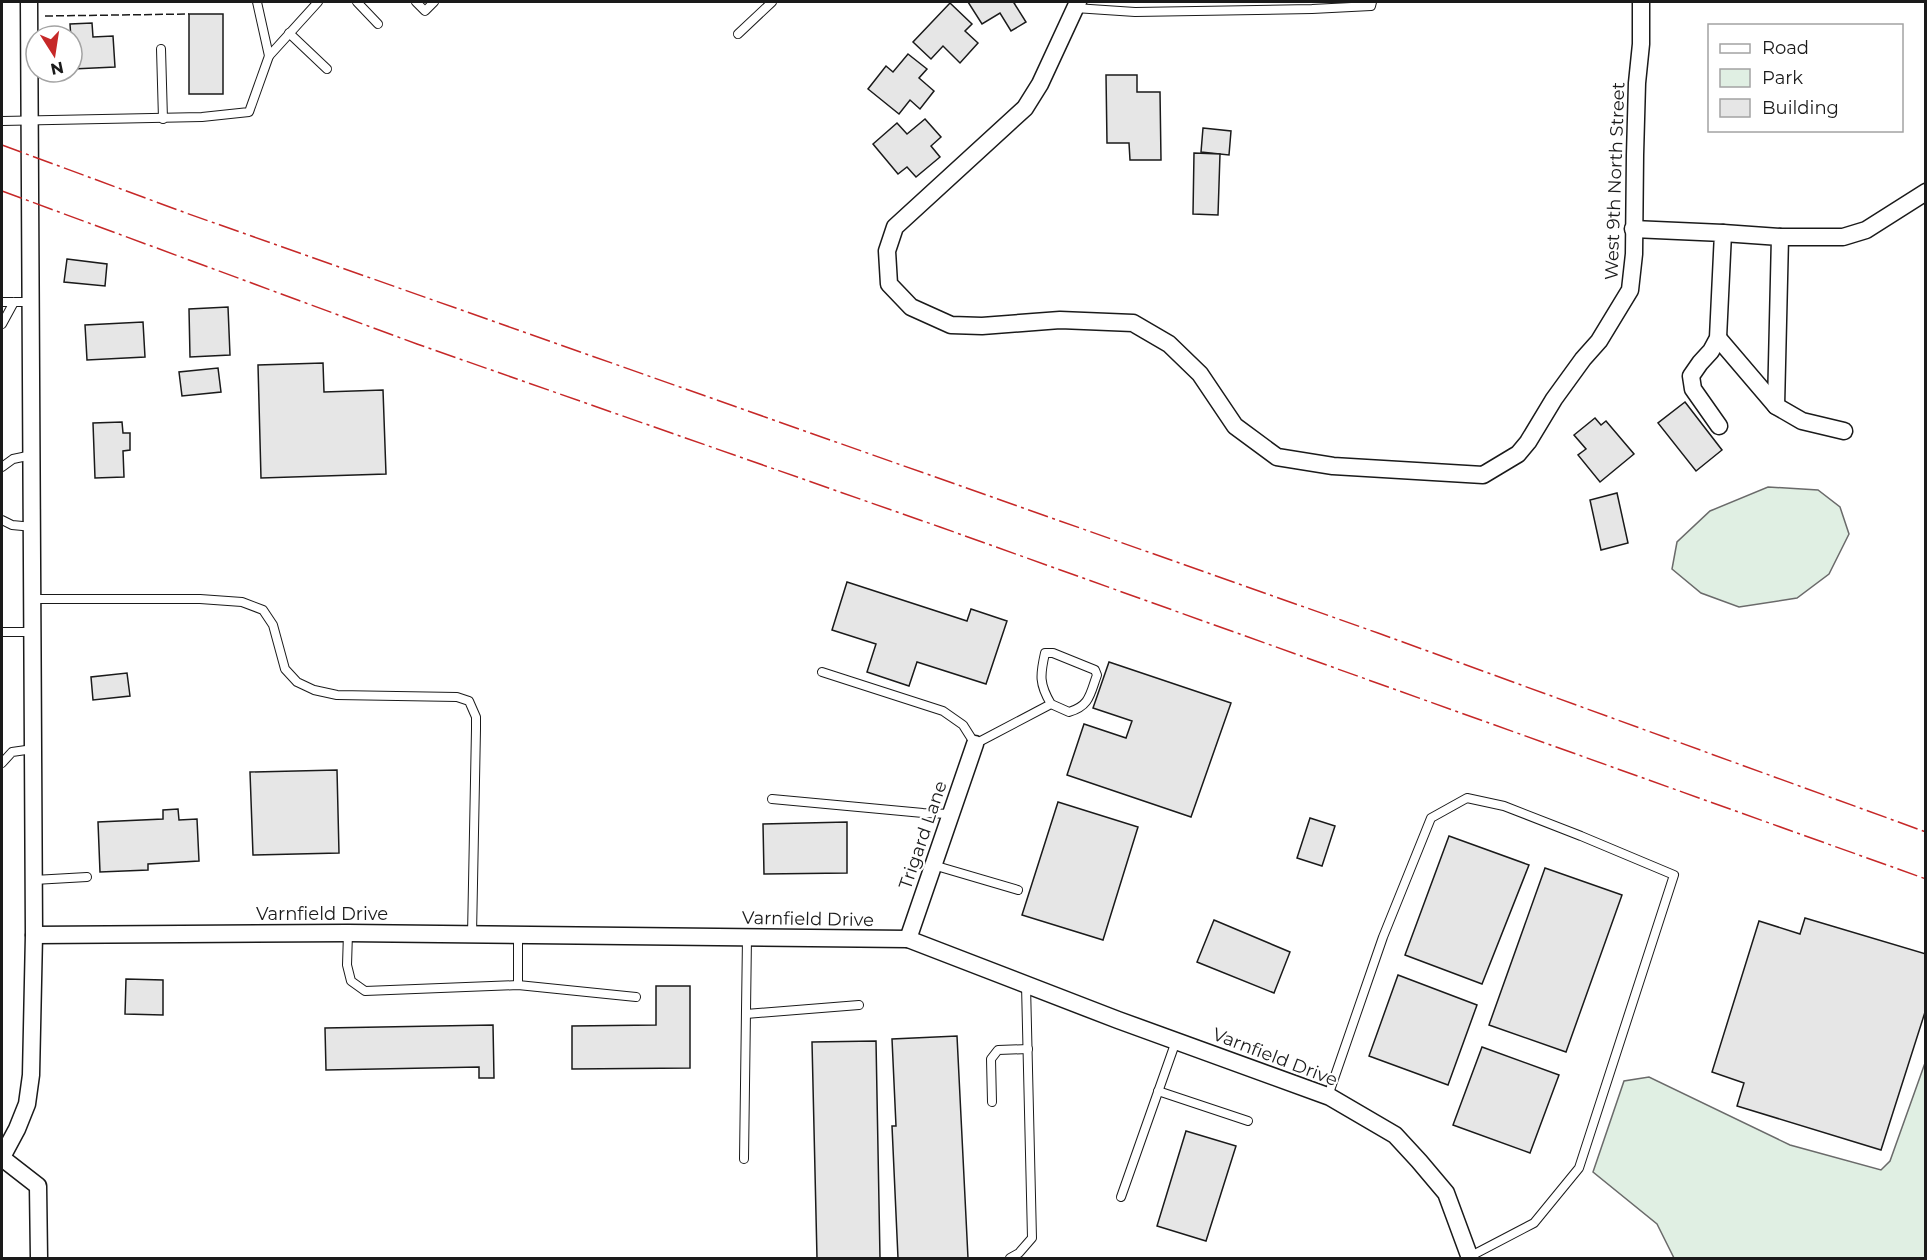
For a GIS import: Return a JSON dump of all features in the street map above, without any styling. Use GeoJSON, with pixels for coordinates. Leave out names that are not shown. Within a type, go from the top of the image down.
{"type":"FeatureCollection","features":[{"type":"Feature","properties":{"kind":"street"},"geometry":{"type":"LineString","coordinates":[[29,2],[30,121],[22,302],[32,454],[33,1051],[27,1104],[2,1157],[38,1186],[39,1258]]}},
{"type":"Feature","properties":{"kind":"street","name":"West 9th North Street"},"geometry":{"type":"LineString","coordinates":[[1077,5],[1043,77],[1025,108],[895,227],[887,251],[889,284],[912,307],[951,325],[982,326],[1060,320],[1133,322],[1169,344],[1200,374],[1235,426],[1277,457],[1333,466],[1483,475],[1518,454],[1528,442],[1554,399],[1599,341],[1630,290],[1634,268],[1633,229],[1641,2]]}},
{"type":"Feature","properties":{"kind":"street"},"geometry":{"type":"LineString","coordinates":[[1633,229],[1780,237],[1843,237],[1866,230],[1926,192]]}},
{"type":"Feature","properties":{"kind":"street"},"geometry":{"type":"LineString","coordinates":[[1719,426],[1693,389],[1691,376],[1711,351],[1718,338],[1723,233]]}},
{"type":"Feature","properties":{"kind":"street"},"geometry":{"type":"LineString","coordinates":[[1776,406],[1780,237]]}},
{"type":"Feature","properties":{"kind":"street"},"geometry":{"type":"LineString","coordinates":[[1718,338],[1776,406],[1802,421],[1844,431]]}},
{"type":"Feature","properties":{"kind":"street","name":"Trigard Lane"},"geometry":{"type":"LineString","coordinates":[[908,939],[975,744]]}},
{"type":"Feature","properties":{"kind":"street","name":"Varnfield Drive"},"geometry":{"type":"LineString","coordinates":[[34,935],[348,933],[908,939],[1328,1096],[1395,1135],[1419,1161],[1446,1193],[1470,1258]]}},
{"type":"Feature","properties":{"kind":"lane"},"geometry":{"type":"LineString","coordinates":[[257,2],[269,56]]}},
{"type":"Feature","properties":{"kind":"lane"},"geometry":{"type":"LineString","coordinates":[[2,121],[163,119],[249,112],[269,56],[318,2]]}},
{"type":"Feature","properties":{"kind":"lane"},"geometry":{"type":"LineString","coordinates":[[357,2],[378,24]]}},
{"type":"Feature","properties":{"kind":"lane"},"geometry":{"type":"LineString","coordinates":[[416,2],[425,11],[434,2]]}},
{"type":"Feature","properties":{"kind":"lane"},"geometry":{"type":"LineString","coordinates":[[738,34],[772,2]]}},
{"type":"Feature","properties":{"kind":"lane"},"geometry":{"type":"LineString","coordinates":[[1077,5],[1135,12],[1361,7],[1371,6],[1372,2]]}},
{"type":"Feature","properties":{"kind":"lane"},"geometry":{"type":"LineString","coordinates":[[289,33],[327,69]]}},
{"type":"Feature","properties":{"kind":"lane"},"geometry":{"type":"LineString","coordinates":[[161,49],[163,119]]}},
{"type":"Feature","properties":{"kind":"lane"},"geometry":{"type":"LineString","coordinates":[[2,302],[22,302]]}},
{"type":"Feature","properties":{"kind":"lane"},"geometry":{"type":"LineString","coordinates":[[2,324],[22,302]]}},
{"type":"Feature","properties":{"kind":"lane"},"geometry":{"type":"LineString","coordinates":[[2,467],[13,459],[32,454]]}},
{"type":"Feature","properties":{"kind":"lane"},"geometry":{"type":"LineString","coordinates":[[2,520],[12,525],[33,527]]}},
{"type":"Feature","properties":{"kind":"lane"},"geometry":{"type":"LineString","coordinates":[[33,599],[200,599],[242,602],[263,610],[273,625],[285,669],[297,682],[314,690],[337,695],[457,697],[469,701],[476,717],[472,934]]}},
{"type":"Feature","properties":{"kind":"lane"},"geometry":{"type":"LineString","coordinates":[[2,632],[33,632]]}},
{"type":"Feature","properties":{"kind":"lane"},"geometry":{"type":"LineString","coordinates":[[1045,653],[1053,653],[1095,670],[1097,675],[1087,703],[1078,710],[1069,712],[1051,704],[1044,693],[1040,674],[1045,653]]}},
{"type":"Feature","properties":{"kind":"lane"},"geometry":{"type":"LineString","coordinates":[[822,672],[943,711],[963,725],[975,744],[1051,704]]}},
{"type":"Feature","properties":{"kind":"lane"},"geometry":{"type":"LineString","coordinates":[[2,763],[12,752],[33,749]]}},
{"type":"Feature","properties":{"kind":"lane"},"geometry":{"type":"LineString","coordinates":[[1328,1096],[1383,938],[1431,818],[1467,798],[1504,806],[1674,875],[1580,1168],[1534,1223],[1470,1258]]}},
{"type":"Feature","properties":{"kind":"lane"},"geometry":{"type":"LineString","coordinates":[[772,799],[951,814]]}},
{"type":"Feature","properties":{"kind":"lane"},"geometry":{"type":"LineString","coordinates":[[933,865],[1018,890]]}},
{"type":"Feature","properties":{"kind":"lane"},"geometry":{"type":"LineString","coordinates":[[34,880],[87,876]]}},
{"type":"Feature","properties":{"kind":"lane"},"geometry":{"type":"LineString","coordinates":[[348,933],[347,965],[351,981],[365,991],[518,985],[636,997]]}},
{"type":"Feature","properties":{"kind":"lane"},"geometry":{"type":"LineString","coordinates":[[518,935],[518,985]]}},
{"type":"Feature","properties":{"kind":"lane"},"geometry":{"type":"LineString","coordinates":[[744,1159],[747,938]]}},
{"type":"Feature","properties":{"kind":"lane"},"geometry":{"type":"LineString","coordinates":[[1010,1258],[1020,1253],[1032,1238],[1026,985]]}},
{"type":"Feature","properties":{"kind":"lane"},"geometry":{"type":"LineString","coordinates":[[746,1014],[859,1005]]}},
{"type":"Feature","properties":{"kind":"lane"},"geometry":{"type":"LineString","coordinates":[[1121,1197],[1176,1041]]}},
{"type":"Feature","properties":{"kind":"lane"},"geometry":{"type":"LineString","coordinates":[[992,1102],[991,1059],[998,1050],[1028,1049]]}},
{"type":"Feature","properties":{"kind":"lane"},"geometry":{"type":"LineString","coordinates":[[1158,1091],[1248,1121]]}},
{"type":"Feature","properties":{"kind":"green space"},"geometry":{"type":"Polygon","coordinates":[[[1768,487],[1818,490],[1840,507],[1849,534],[1829,574],[1797,598],[1739,607],[1701,593],[1672,569],[1677,542],[1710,511],[1768,487]]]}},
{"type":"Feature","properties":{"kind":"green space"},"geometry":{"type":"Polygon","coordinates":[[[1925,1063],[1925,1258],[1674,1258],[1657,1224],[1593,1172],[1624,1081],[1649,1077],[1790,1145],[1881,1170],[1890,1161],[1925,1063]]]}},
{"type":"Feature","properties":{"kind":"building"},"geometry":{"type":"Polygon","coordinates":[[[968,2],[1016,2],[1014,3],[1026,22],[1011,31],[1000,13],[982,24],[968,2]]]}},
{"type":"Feature","properties":{"kind":"building"},"geometry":{"type":"Polygon","coordinates":[[[950,3],[972,24],[965,31],[978,43],[960,63],[943,46],[931,59],[913,42],[950,3]]]}},
{"type":"Feature","properties":{"kind":"building"},"geometry":{"type":"Polygon","coordinates":[[[189,14],[223,14],[223,94],[189,94],[189,14]]]}},
{"type":"Feature","properties":{"kind":"building"},"geometry":{"type":"Polygon","coordinates":[[[92,23],[93,37],[113,36],[115,67],[84,68],[84,24],[70,24],[92,23]]]}},
{"type":"Feature","properties":{"kind":"building"},"geometry":{"type":"Polygon","coordinates":[[[908,54],[927,69],[919,78],[934,91],[920,109],[910,100],[899,114],[868,89],[886,66],[893,72],[908,54]]]}},
{"type":"Feature","properties":{"kind":"building"},"geometry":{"type":"Polygon","coordinates":[[[1106,75],[1137,75],[1137,92],[1160,92],[1161,160],[1130,160],[1129,143],[1107,143],[1106,75]]]}},
{"type":"Feature","properties":{"kind":"building"},"geometry":{"type":"Polygon","coordinates":[[[925,119],[941,137],[931,146],[940,157],[916,177],[907,167],[898,174],[873,144],[897,123],[907,134],[925,119]]]}},
{"type":"Feature","properties":{"kind":"building"},"geometry":{"type":"Polygon","coordinates":[[[1203,128],[1231,131],[1229,155],[1201,152],[1203,128]]]}},
{"type":"Feature","properties":{"kind":"building"},"geometry":{"type":"Polygon","coordinates":[[[1194,153],[1220,154],[1218,215],[1193,214],[1194,153]]]}},
{"type":"Feature","properties":{"kind":"building"},"geometry":{"type":"Polygon","coordinates":[[[67,259],[107,264],[105,286],[64,282],[67,259]]]}},
{"type":"Feature","properties":{"kind":"building"},"geometry":{"type":"Polygon","coordinates":[[[228,307],[230,355],[190,357],[189,309],[228,307]]]}},
{"type":"Feature","properties":{"kind":"building"},"geometry":{"type":"Polygon","coordinates":[[[143,322],[145,357],[87,360],[85,325],[143,322]]]}},
{"type":"Feature","properties":{"kind":"building"},"geometry":{"type":"Polygon","coordinates":[[[323,363],[324,392],[383,390],[386,474],[261,478],[258,365],[323,363]]]}},
{"type":"Feature","properties":{"kind":"building"},"geometry":{"type":"Polygon","coordinates":[[[218,368],[221,392],[182,396],[179,372],[218,368]]]}},
{"type":"Feature","properties":{"kind":"building"},"geometry":{"type":"Polygon","coordinates":[[[1685,402],[1722,450],[1696,471],[1658,423],[1685,402]]]}},
{"type":"Feature","properties":{"kind":"building"},"geometry":{"type":"Polygon","coordinates":[[[1595,418],[1601,425],[1606,421],[1634,454],[1600,482],[1578,455],[1586,449],[1574,435],[1595,418]]]}},
{"type":"Feature","properties":{"kind":"building"},"geometry":{"type":"Polygon","coordinates":[[[122,422],[123,433],[130,433],[130,450],[123,451],[124,477],[95,478],[93,423],[122,422]]]}},
{"type":"Feature","properties":{"kind":"building"},"geometry":{"type":"Polygon","coordinates":[[[1617,493],[1628,543],[1601,550],[1590,500],[1617,493]]]}},
{"type":"Feature","properties":{"kind":"building"},"geometry":{"type":"Polygon","coordinates":[[[847,582],[967,621],[971,609],[1007,621],[986,684],[917,662],[909,686],[867,672],[876,644],[832,630],[847,582]]]}},
{"type":"Feature","properties":{"kind":"building"},"geometry":{"type":"Polygon","coordinates":[[[1109,662],[1231,703],[1191,817],[1067,775],[1084,724],[1126,738],[1132,721],[1093,708],[1109,662]]]}},
{"type":"Feature","properties":{"kind":"building"},"geometry":{"type":"Polygon","coordinates":[[[127,673],[130,696],[93,700],[91,677],[127,673]]]}},
{"type":"Feature","properties":{"kind":"building"},"geometry":{"type":"Polygon","coordinates":[[[337,770],[339,853],[253,855],[250,772],[337,770]]]}},
{"type":"Feature","properties":{"kind":"building"},"geometry":{"type":"Polygon","coordinates":[[[1058,802],[1138,827],[1103,940],[1022,915],[1058,802]]]}},
{"type":"Feature","properties":{"kind":"building"},"geometry":{"type":"Polygon","coordinates":[[[178,809],[179,820],[197,819],[199,861],[148,864],[148,870],[100,872],[98,822],[163,819],[163,810],[178,809]]]}},
{"type":"Feature","properties":{"kind":"building"},"geometry":{"type":"Polygon","coordinates":[[[1310,818],[1335,826],[1322,866],[1297,858],[1310,818]]]}},
{"type":"Feature","properties":{"kind":"building"},"geometry":{"type":"Polygon","coordinates":[[[847,822],[847,873],[764,874],[763,824],[847,822]]]}},
{"type":"Feature","properties":{"kind":"building"},"geometry":{"type":"Polygon","coordinates":[[[1449,836],[1529,865],[1482,984],[1405,955],[1449,836]]]}},
{"type":"Feature","properties":{"kind":"building"},"geometry":{"type":"Polygon","coordinates":[[[1545,868],[1622,895],[1566,1052],[1489,1025],[1545,868]]]}},
{"type":"Feature","properties":{"kind":"building"},"geometry":{"type":"Polygon","coordinates":[[[1805,918],[1926,954],[1926,1009],[1881,1150],[1737,1106],[1744,1083],[1712,1072],[1759,921],[1800,934],[1805,918]]]}},
{"type":"Feature","properties":{"kind":"building"},"geometry":{"type":"Polygon","coordinates":[[[1214,920],[1290,952],[1274,993],[1197,962],[1214,920]]]}},
{"type":"Feature","properties":{"kind":"building"},"geometry":{"type":"Polygon","coordinates":[[[1398,975],[1477,1005],[1448,1085],[1369,1056],[1398,975]]]}},
{"type":"Feature","properties":{"kind":"building"},"geometry":{"type":"Polygon","coordinates":[[[126,979],[163,980],[163,1015],[125,1014],[126,979]]]}},
{"type":"Feature","properties":{"kind":"building"},"geometry":{"type":"Polygon","coordinates":[[[656,986],[690,986],[690,1068],[572,1069],[572,1026],[656,1025],[656,986]]]}},
{"type":"Feature","properties":{"kind":"building"},"geometry":{"type":"Polygon","coordinates":[[[493,1025],[494,1078],[479,1078],[479,1067],[326,1070],[325,1028],[493,1025]]]}},
{"type":"Feature","properties":{"kind":"building"},"geometry":{"type":"Polygon","coordinates":[[[957,1036],[968,1258],[898,1258],[892,1126],[896,1126],[892,1039],[957,1036]]]}},
{"type":"Feature","properties":{"kind":"building"},"geometry":{"type":"Polygon","coordinates":[[[876,1041],[880,1258],[817,1258],[812,1042],[876,1041]]]}},
{"type":"Feature","properties":{"kind":"building"},"geometry":{"type":"Polygon","coordinates":[[[1482,1047],[1559,1075],[1530,1153],[1453,1125],[1482,1047]]]}},
{"type":"Feature","properties":{"kind":"building"},"geometry":{"type":"Polygon","coordinates":[[[1186,1131],[1236,1146],[1206,1241],[1157,1226],[1186,1131]]]}},
{"type":"Feature","properties":{"kind":"fence"},"geometry":{"type":"LineString","coordinates":[[45,16],[189,14]]}},
{"type":"Feature","properties":{"kind":"power"},"geometry":{"type":"LineString","coordinates":[[2,145],[186,213],[1378,633],[1926,832]]}},
{"type":"Feature","properties":{"kind":"power"},"geometry":{"type":"LineString","coordinates":[[2,191],[417,344],[940,527],[1926,879]]}}]}
